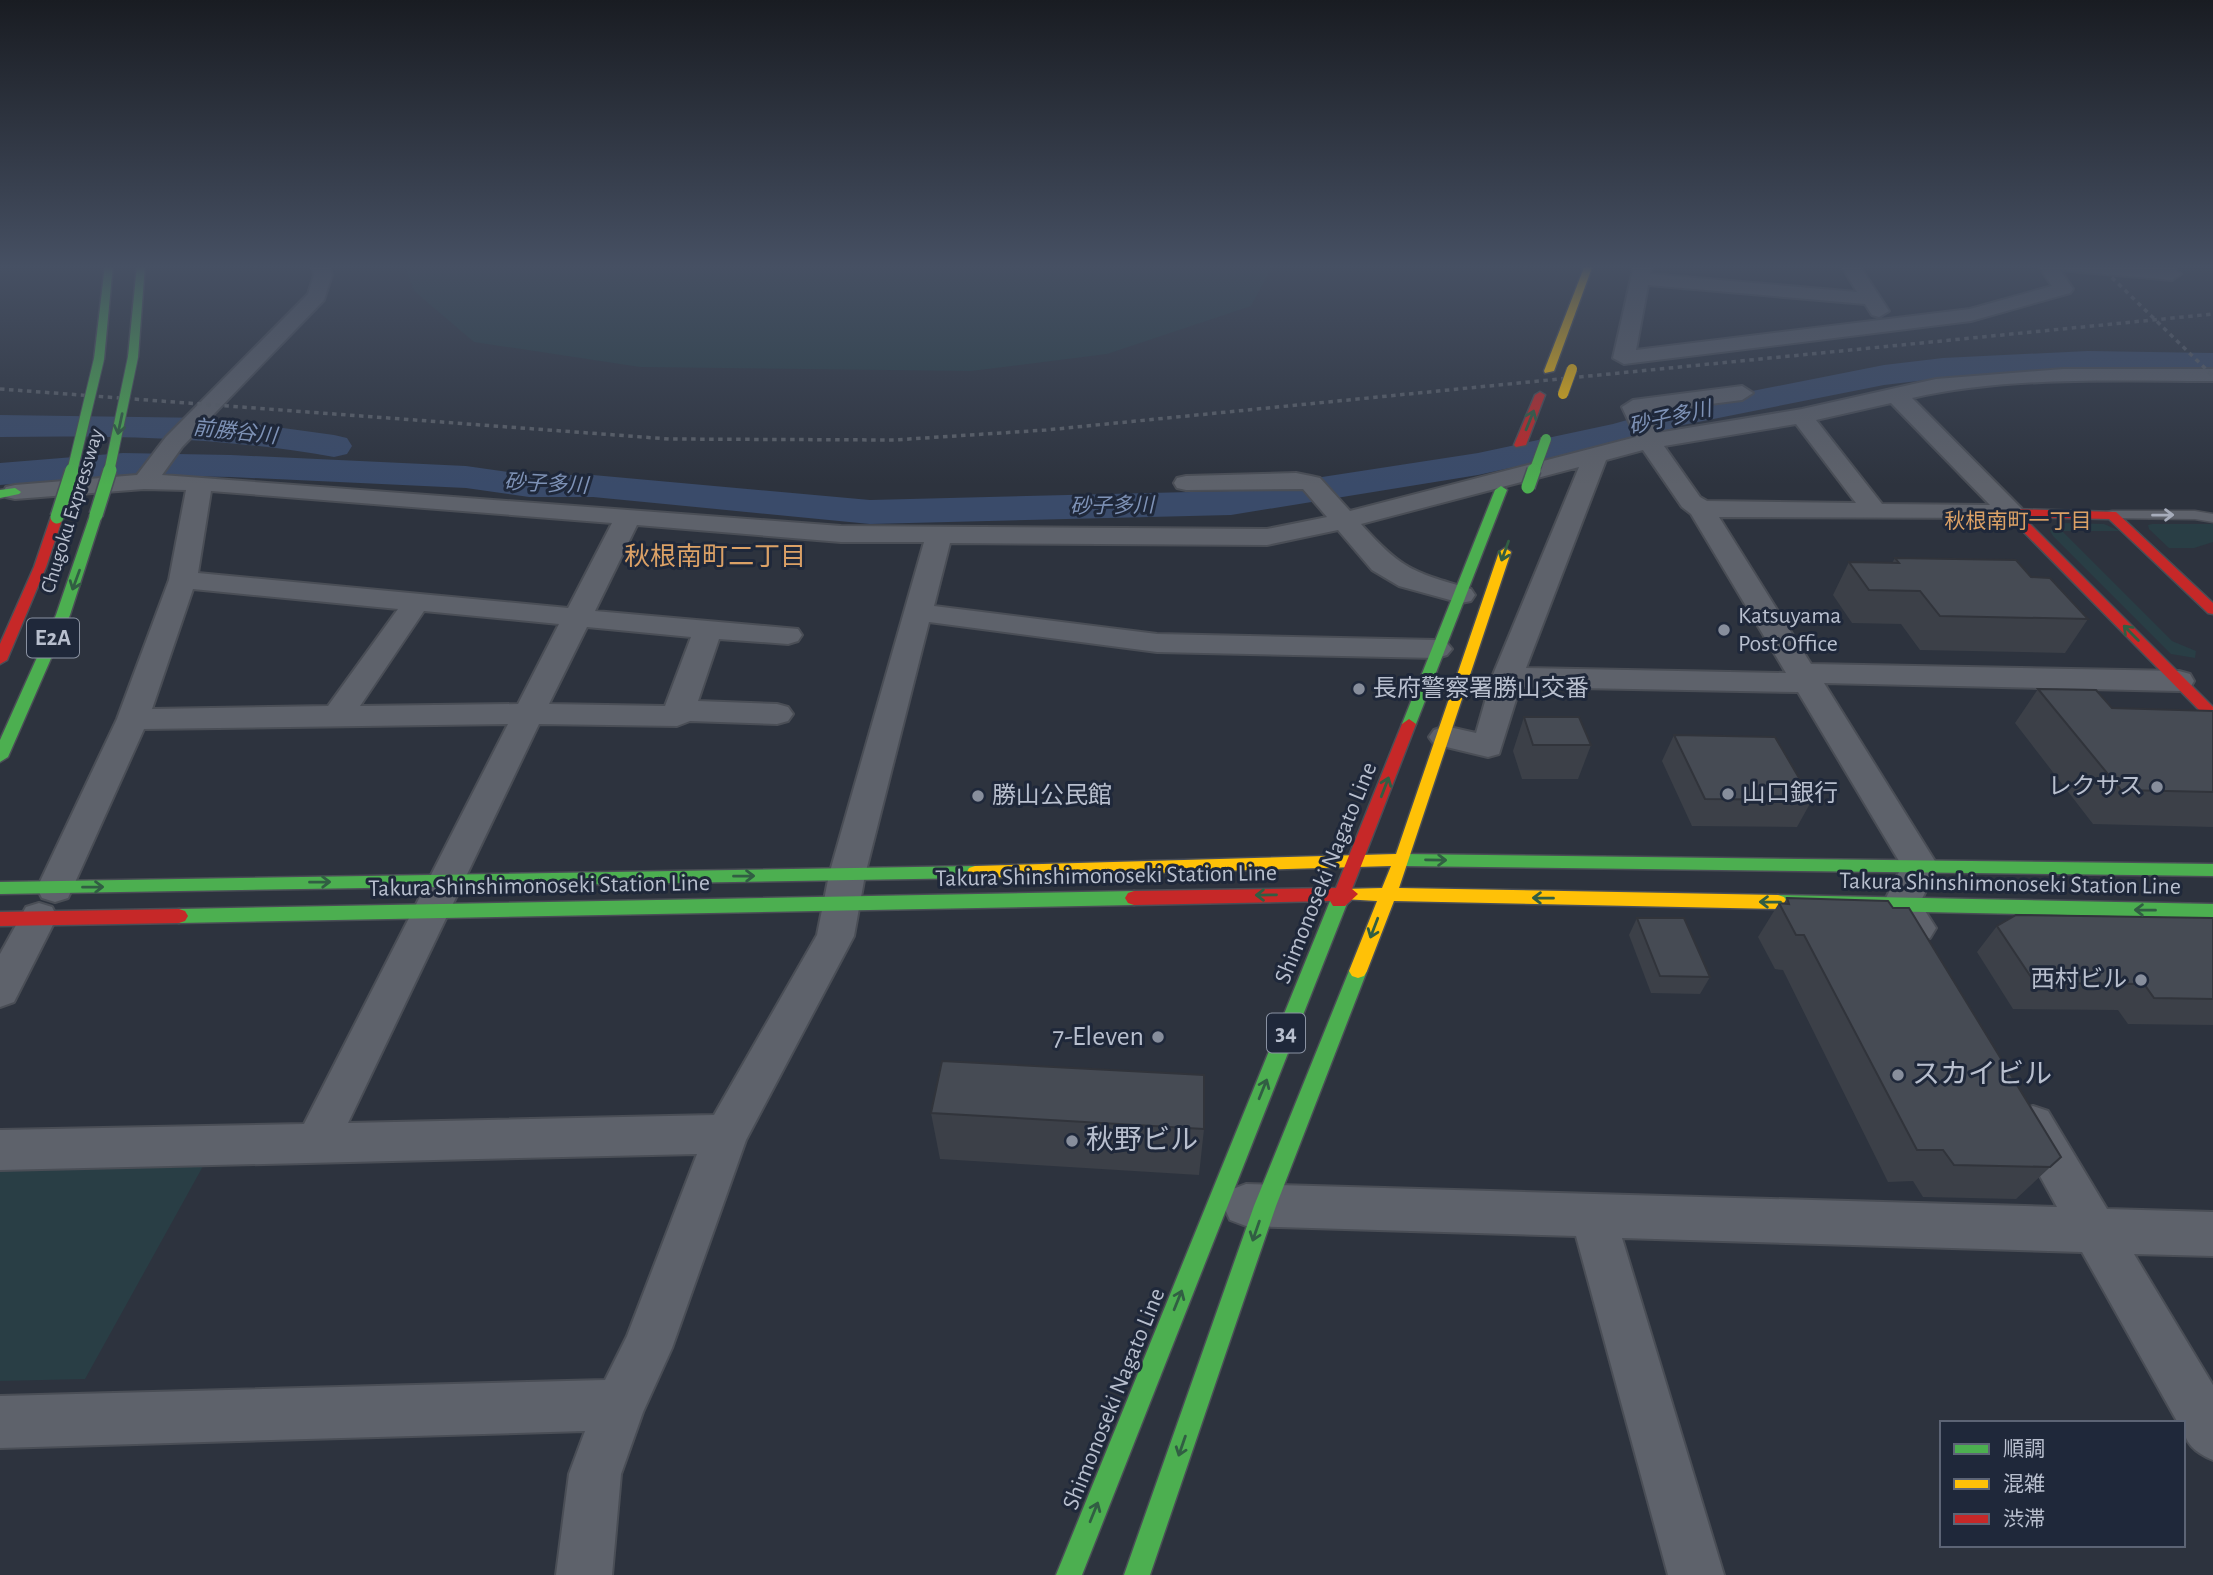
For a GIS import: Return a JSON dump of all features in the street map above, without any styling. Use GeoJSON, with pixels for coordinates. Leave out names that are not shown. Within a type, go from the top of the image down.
{"type":"FeatureCollection","features":[{"type":"Feature","properties":{"kind":"main road","name":"Chugoku Expressway"},"geometry":{"type":"LineString","coordinates":[[0,660],[40,568],[74,464],[99,359],[101,338]]}},
{"type":"Feature","properties":{"kind":"main road","name":"Chugoku Expressway"},"geometry":{"type":"LineString","coordinates":[[0,757],[63,615],[96,515],[113,460],[135,338]]}},
{"type":"Feature","properties":{"kind":"main road","name":"Shimonoseki Nagato Line"},"geometry":{"type":"LineString","coordinates":[[1069,1575],[1216,1204],[1357,861],[1437,649],[1461,595],[1561,338]]}},
{"type":"Feature","properties":{"kind":"main road"},"geometry":{"type":"LineString","coordinates":[[1561,399],[1574,362]]}},
{"type":"Feature","properties":{"kind":"main road"},"geometry":{"type":"LineString","coordinates":[[1526,493],[1548,433]]}},
{"type":"Feature","properties":{"kind":"main road"},"geometry":{"type":"LineString","coordinates":[[2012,513],[2112,515],[2213,610]]}},
{"type":"Feature","properties":{"kind":"main road"},"geometry":{"type":"LineString","coordinates":[[2012,513],[2178,672],[2213,716]]}},
{"type":"Feature","properties":{"kind":"main road","name":"34"},"geometry":{"type":"LineString","coordinates":[[1137,1575],[1265,1206],[1402,860],[1445,737],[1469,651],[1510,537]]}},
{"type":"Feature","properties":{"kind":"main road","name":"Takura Shinshimonoseki Station Line"},"geometry":{"type":"LineString","coordinates":[[0,888],[47,903],[442,894],[845,890],[1402,860],[2213,870]]}},
{"type":"Feature","properties":{"kind":"main road","name":"Takura Shinshimonoseki Station Line"},"geometry":{"type":"LineString","coordinates":[[0,919],[47,903],[442,894],[845,890],[1343,894],[2213,911]]}},
{"type":"Feature","properties":{"kind":"street"},"geometry":{"type":"LineString","coordinates":[[146,479],[181,436],[276,338]]}},
{"type":"Feature","properties":{"kind":"street"},"geometry":{"type":"LineString","coordinates":[[1628,338],[1624,358],[1791,338]]}},
{"type":"Feature","properties":{"kind":"street"},"geometry":{"type":"LineString","coordinates":[[8,493],[146,479],[841,534],[1267,537],[1337,514],[1596,454],[1645,431],[1802,416],[1947,385],[2049,376],[2213,375]]}},
{"type":"Feature","properties":{"kind":"street"},"geometry":{"type":"LineString","coordinates":[[1742,393],[1633,407],[1645,431],[1691,502],[1701,509],[1920,866],[1900,904],[1936,959]]}},
{"type":"Feature","properties":{"kind":"street"},"geometry":{"type":"LineString","coordinates":[[1897,396],[2012,513]]}},
{"type":"Feature","properties":{"kind":"street"},"geometry":{"type":"LineString","coordinates":[[1802,416],[1875,512]]}},
{"type":"Feature","properties":{"kind":"street"},"geometry":{"type":"LineString","coordinates":[[1445,737],[1488,746],[1507,677],[1596,454]]}},
{"type":"Feature","properties":{"kind":"street"},"geometry":{"type":"LineString","coordinates":[[1186,483],[1296,480],[1311,483],[1382,564],[1409,580],[1461,595]]}},
{"type":"Feature","properties":{"kind":"street"},"geometry":{"type":"LineString","coordinates":[[0,991],[47,903],[133,719],[183,580],[200,483]]}},
{"type":"Feature","properties":{"kind":"street"},"geometry":{"type":"LineString","coordinates":[[1701,509],[2012,513]]}},
{"type":"Feature","properties":{"kind":"street"},"geometry":{"type":"LineString","coordinates":[[316,1143],[442,894],[526,714],[629,516]]}},
{"type":"Feature","properties":{"kind":"street"},"geometry":{"type":"LineString","coordinates":[[584,1575],[595,1474],[620,1405],[648,1348],[726,1134],[835,936],[916,612],[939,534]]}},
{"type":"Feature","properties":{"kind":"street"},"geometry":{"type":"LineString","coordinates":[[183,580],[708,630],[789,635]]}},
{"type":"Feature","properties":{"kind":"street"},"geometry":{"type":"LineString","coordinates":[[337,716],[416,603]]}},
{"type":"Feature","properties":{"kind":"street"},"geometry":{"type":"LineString","coordinates":[[916,612],[1157,643],[1437,649]]}},
{"type":"Feature","properties":{"kind":"street"},"geometry":{"type":"LineString","coordinates":[[133,719],[526,714],[677,716],[708,630]]}},
{"type":"Feature","properties":{"kind":"street"},"geometry":{"type":"LineString","coordinates":[[1507,677],[1805,678],[2178,672]]}},
{"type":"Feature","properties":{"kind":"street"},"geometry":{"type":"LineString","coordinates":[[679,710],[777,714]]}},
{"type":"Feature","properties":{"kind":"street"},"geometry":{"type":"LineString","coordinates":[[2012,1089],[2213,1434]]}},
{"type":"Feature","properties":{"kind":"street"},"geometry":{"type":"LineString","coordinates":[[0,1150],[726,1134]]}},
{"type":"Feature","properties":{"kind":"street"},"geometry":{"type":"LineString","coordinates":[[1216,1204],[2213,1234]]}},
{"type":"Feature","properties":{"kind":"street"},"geometry":{"type":"LineString","coordinates":[[1593,1217],[1696,1575]]}},
{"type":"Feature","properties":{"kind":"street"},"geometry":{"type":"LineString","coordinates":[[0,1423],[620,1405]]}},
{"type":"Feature","properties":{"kind":"lane"},"geometry":{"type":"LineString","coordinates":[[2112,515],[2195,514],[2213,518]]}},
{"type":"Feature","properties":{"kind":"shaded area"},"geometry":{"type":"Polygon","coordinates":[[[470,338],[1154,338],[1107,354],[971,371],[640,367],[474,342],[470,338]]]}},
{"type":"Feature","properties":{"kind":"shaded area"},"geometry":{"type":"Polygon","coordinates":[[[2057,524],[2104,524],[2120,531],[2062,531],[2172,641],[2196,651],[2195,658],[2171,654],[2053,536],[2050,531],[2057,524]]]}},
{"type":"Feature","properties":{"kind":"shaded area"},"geometry":{"type":"Polygon","coordinates":[[[2213,524],[2213,542],[2194,548],[2169,548],[2149,529],[2148,525],[2213,524]]]}},
{"type":"Feature","properties":{"kind":"shaded area"},"geometry":{"type":"Polygon","coordinates":[[[207,1159],[85,1379],[0,1381],[0,1164],[207,1159]]]}},
{"type":"Feature","properties":{"kind":"building"},"geometry":{"type":"Polygon","coordinates":[[[1895,558],[2016,560],[2031,577],[2050,578],[2088,619],[1940,616],[1920,591],[1869,590],[1849,562],[1899,563],[1895,558]]]}},
{"type":"Feature","properties":{"kind":"building"},"geometry":{"type":"Polygon","coordinates":[[[2038,689],[2096,690],[2112,708],[2213,711],[2213,792],[2121,790],[2038,689]]]}},
{"type":"Feature","properties":{"kind":"building"},"geometry":{"type":"Polygon","coordinates":[[[1524,717],[1579,717],[1591,745],[1533,745],[1524,717]]]}},
{"type":"Feature","properties":{"kind":"building"},"geometry":{"type":"Polygon","coordinates":[[[1674,735],[1775,737],[1812,800],[1705,799],[1674,735]]]}},
{"type":"Feature","properties":{"kind":"building"},"geometry":{"type":"Polygon","coordinates":[[[1787,898],[1888,901],[1893,908],[1909,908],[2061,1157],[2050,1167],[1954,1165],[1943,1150],[1917,1150],[1804,935],[1796,935],[1779,903],[1789,904],[1787,898]]]}},
{"type":"Feature","properties":{"kind":"building"},"geometry":{"type":"Polygon","coordinates":[[[2016,915],[2213,918],[2213,999],[2154,998],[2144,984],[2035,983],[1997,926],[2016,915]]]}},
{"type":"Feature","properties":{"kind":"building"},"geometry":{"type":"Polygon","coordinates":[[[1637,918],[1684,918],[1710,977],[1660,976],[1637,918]]]}},
{"type":"Feature","properties":{"kind":"building"},"geometry":{"type":"Polygon","coordinates":[[[942,1061],[1204,1075],[1204,1129],[931,1113],[942,1061]]]}},
{"type":"Feature","properties":{"kind":"waterway","name":"砂子多川"},"geometry":{"type":"LineString","coordinates":[[0,474],[123,464],[231,466],[418,477],[466,477],[529,486],[593,486],[645,493],[870,512],[1231,503],[1478,464],[1621,433],[1676,416],[1884,375],[1943,368],[2088,361],[2213,363]]}},
{"type":"Feature","properties":{"kind":"waterway","name":"前勝谷川"},"geometry":{"type":"LineString","coordinates":[[0,426],[127,425],[209,429],[292,438],[334,446]]}},
{"type":"Feature","properties":{"kind":"railway"},"geometry":{"type":"LineString","coordinates":[[0,389],[669,439],[894,440],[1046,430],[1967,338]]}},
{"type":"Feature","properties":{"kind":"railway"},"geometry":{"type":"LineString","coordinates":[[2174,338],[2213,376]]}},
{"type":"Feature","properties":{"kind":"traffic: fast"},"geometry":{"type":"LineString","coordinates":[[99,359],[101,338]]}},
{"type":"Feature","properties":{"kind":"traffic: fast"},"geometry":{"type":"LineString","coordinates":[[133,357],[135,338]]}},
{"type":"Feature","properties":{"kind":"traffic: fast"},"geometry":{"type":"LineString","coordinates":[[96,515],[113,460],[133,357]]}},
{"type":"Feature","properties":{"kind":"traffic: fast"},"geometry":{"type":"LineString","coordinates":[[57,517],[74,464],[99,359]]}},
{"type":"Feature","properties":{"kind":"traffic: fast"},"geometry":{"type":"LineString","coordinates":[[1528,487],[1546,439]]}},
{"type":"Feature","properties":{"kind":"traffic: fast"},"geometry":{"type":"LineString","coordinates":[[1409,724],[1501,490]]}},
{"type":"Feature","properties":{"kind":"traffic: fast"},"geometry":{"type":"LineString","coordinates":[[0,494],[15,492]]}},
{"type":"Feature","properties":{"kind":"traffic: fast"},"geometry":{"type":"LineString","coordinates":[[0,757],[63,615],[96,515]]}},
{"type":"Feature","properties":{"kind":"traffic: fast"},"geometry":{"type":"LineString","coordinates":[[1402,860],[2213,870]]}},
{"type":"Feature","properties":{"kind":"traffic: fast"},"geometry":{"type":"LineString","coordinates":[[0,888],[975,872]]}},
{"type":"Feature","properties":{"kind":"traffic: fast"},"geometry":{"type":"LineString","coordinates":[[179,916],[1134,898]]}},
{"type":"Feature","properties":{"kind":"traffic: fast"},"geometry":{"type":"LineString","coordinates":[[1069,1575],[1339,901]]}},
{"type":"Feature","properties":{"kind":"traffic: fast"},"geometry":{"type":"LineString","coordinates":[[1778,902],[2213,911]]}},
{"type":"Feature","properties":{"kind":"traffic: fast"},"geometry":{"type":"LineString","coordinates":[[1137,1575],[1265,1206],[1358,971]]}},
{"type":"Feature","properties":{"kind":"traffic: slow"},"geometry":{"type":"LineString","coordinates":[[1549,371],[1561,338]]}},
{"type":"Feature","properties":{"kind":"traffic: slow"},"geometry":{"type":"LineString","coordinates":[[1563,394],[1572,369]]}},
{"type":"Feature","properties":{"kind":"traffic: slow"},"geometry":{"type":"LineString","coordinates":[[1358,971],[1402,860],[1505,552]]}},
{"type":"Feature","properties":{"kind":"traffic: slow"},"geometry":{"type":"LineString","coordinates":[[975,872],[1402,860]]}},
{"type":"Feature","properties":{"kind":"traffic: slow"},"geometry":{"type":"LineString","coordinates":[[1349,894],[1778,902]]}},
{"type":"Feature","properties":{"kind":"traffic: jam"},"geometry":{"type":"LineString","coordinates":[[1520,445],[1540,395]]}},
{"type":"Feature","properties":{"kind":"traffic: jam"},"geometry":{"type":"LineString","coordinates":[[2012,513],[2213,716]]}},
{"type":"Feature","properties":{"kind":"traffic: jam"},"geometry":{"type":"LineString","coordinates":[[2012,513],[2112,515],[2213,610]]}},
{"type":"Feature","properties":{"kind":"traffic: jam"},"geometry":{"type":"LineString","coordinates":[[0,660],[40,567],[57,517]]}},
{"type":"Feature","properties":{"kind":"traffic: jam"},"geometry":{"type":"LineString","coordinates":[[1339,901],[1409,724]]}},
{"type":"Feature","properties":{"kind":"traffic: jam"},"geometry":{"type":"LineString","coordinates":[[1134,898],[1349,894]]}},
{"type":"Feature","properties":{"kind":"traffic: jam"},"geometry":{"type":"LineString","coordinates":[[0,919],[179,916]]}},
{"type":"Feature","properties":{"kind":"place","name":"Katsuyama Post Office"},"geometry":{"type":"Point","coordinates":[1724,630]}},
{"type":"Feature","properties":{"kind":"place","name":"長府警察署勝山交番"},"geometry":{"type":"Point","coordinates":[1359,689]}},
{"type":"Feature","properties":{"kind":"place","name":"レクサス"},"geometry":{"type":"Point","coordinates":[2157,787]}},
{"type":"Feature","properties":{"kind":"place","name":"山口銀行"},"geometry":{"type":"Point","coordinates":[1728,794]}},
{"type":"Feature","properties":{"kind":"place","name":"勝山公民館"},"geometry":{"type":"Point","coordinates":[978,796]}},
{"type":"Feature","properties":{"kind":"place","name":"西村ビル"},"geometry":{"type":"Point","coordinates":[2141,980]}},
{"type":"Feature","properties":{"kind":"place","name":"7-Eleven"},"geometry":{"type":"Point","coordinates":[1158,1037]}},
{"type":"Feature","properties":{"kind":"place","name":"スカイビル"},"geometry":{"type":"Point","coordinates":[1898,1075]}},
{"type":"Feature","properties":{"kind":"place","name":"秋野ビル"},"geometry":{"type":"Point","coordinates":[1072,1141]}},
{"type":"Feature","properties":{"kind":"district","name":"秋根南町一丁目"},"geometry":{"type":"Point","coordinates":[2018,521]}},
{"type":"Feature","properties":{"kind":"district","name":"秋根南町二丁目"},"geometry":{"type":"Point","coordinates":[715,557]}}]}
